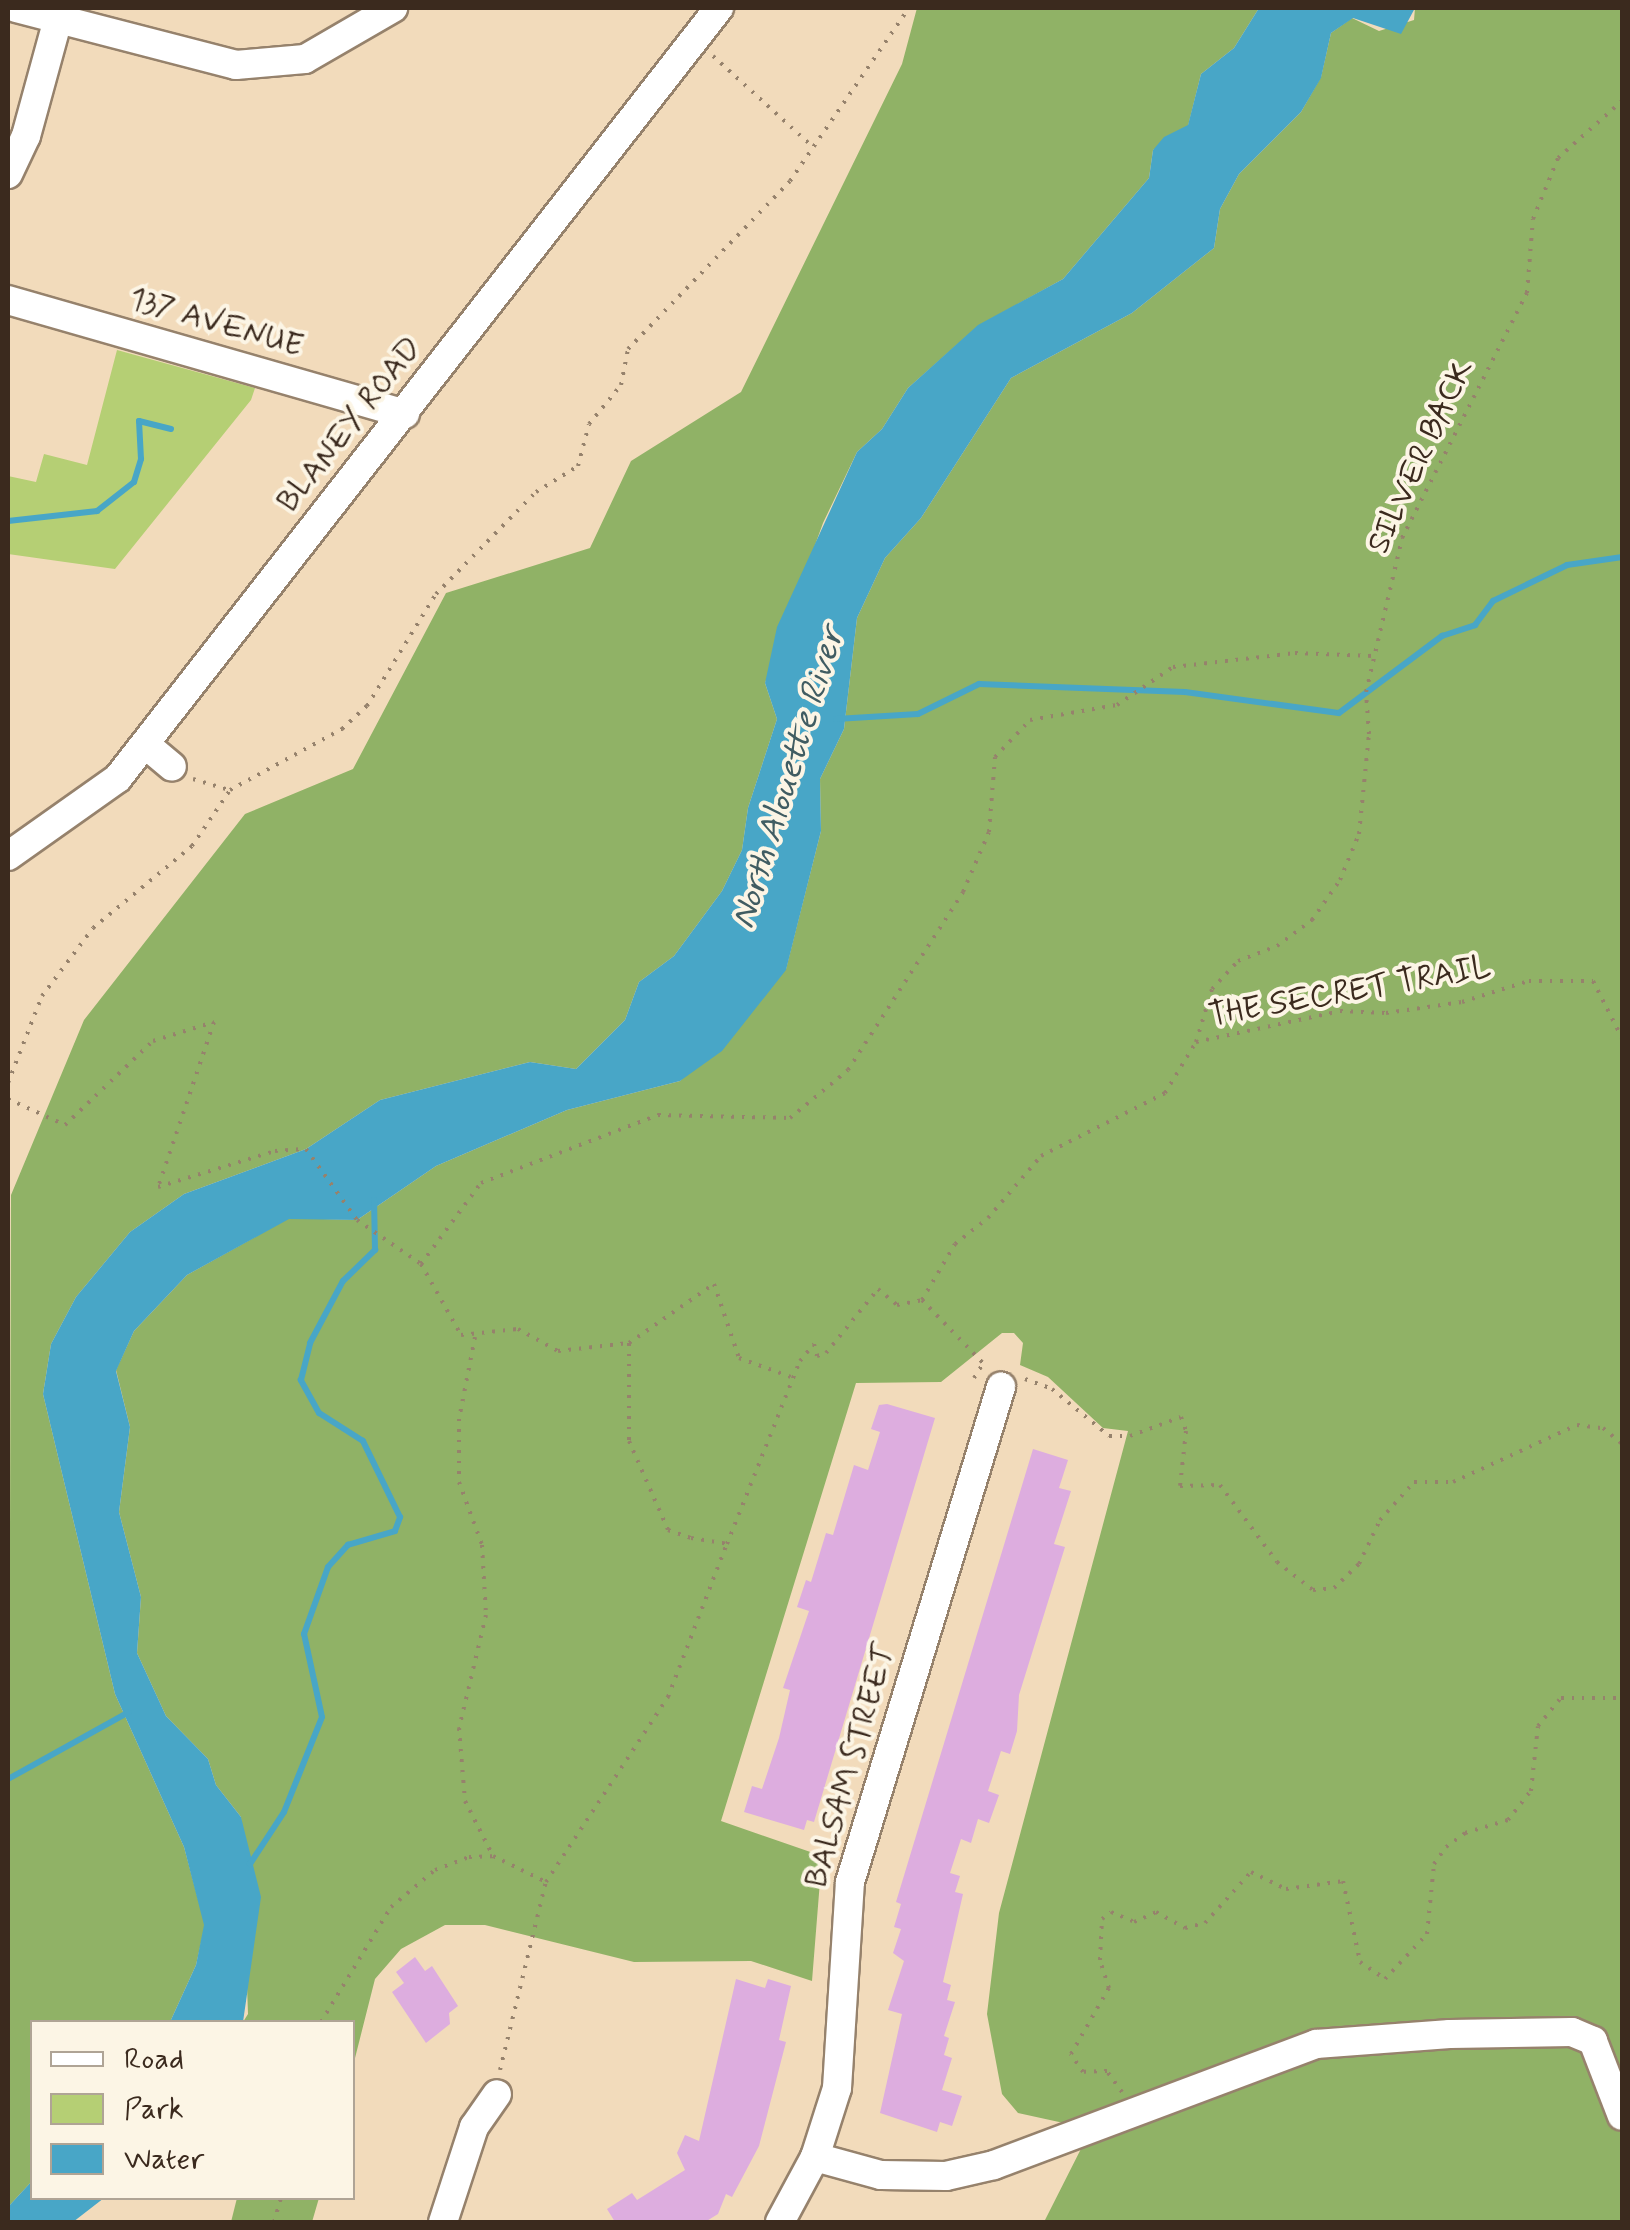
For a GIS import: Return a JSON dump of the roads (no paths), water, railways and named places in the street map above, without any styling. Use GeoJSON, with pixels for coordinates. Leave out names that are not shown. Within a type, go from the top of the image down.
{"type":"FeatureCollection","features":[{"type":"Feature","properties":{"kind":"street"},"geometry":{"type":"LineString","coordinates":[[16,8],[59,14],[236,65],[305,59],[393,8]]}},
{"type":"Feature","properties":{"kind":"street","name":"BLANEY ROAD"},"geometry":{"type":"LineString","coordinates":[[8,856],[118,778],[719,8]]}},
{"type":"Feature","properties":{"kind":"street"},"geometry":{"type":"LineString","coordinates":[[8,174],[17,134],[59,14]]}},
{"type":"Feature","properties":{"kind":"street","name":"137 AVENUE"},"geometry":{"type":"LineString","coordinates":[[8,300],[404,414]]}},
{"type":"Feature","properties":{"kind":"street"},"geometry":{"type":"LineString","coordinates":[[145,744],[172,767]]}},
{"type":"Feature","properties":{"kind":"street","name":"BALSAM STREET"},"geometry":{"type":"LineString","coordinates":[[780,2222],[816,2157],[837,2088],[850,1882],[1004,1378]]}},
{"type":"Feature","properties":{"kind":"street"},"geometry":{"type":"LineString","coordinates":[[816,2157],[881,2175],[946,2176],[1058,2142],[1316,2044],[1572,2032],[1593,2041],[1622,2116]]}},
{"type":"Feature","properties":{"kind":"street"},"geometry":{"type":"LineString","coordinates":[[444,2222],[474,2127],[498,2094]]}},
{"type":"Feature","properties":{"kind":"water","name":"North Alouette River"},"geometry":{"type":"Polygon","coordinates":[[[1259,8],[1415,8],[1401,34],[1353,18],[1331,33],[1321,78],[1301,112],[1239,174],[1220,209],[1214,248],[1132,313],[1011,378],[921,518],[885,558],[857,618],[844,729],[820,779],[821,831],[786,970],[722,1051],[680,1081],[567,1110],[436,1166],[357,1220],[289,1219],[187,1275],[134,1331],[116,1371],[130,1427],[119,1512],[141,1597],[137,1653],[166,1716],[208,1759],[216,1785],[241,1817],[261,1897],[243,2020],[171,2020],[196,1965],[204,1925],[184,1847],[115,1694],[43,1394],[51,1344],[76,1297],[130,1232],[184,1194],[306,1149],[380,1100],[530,1062],[576,1069],[625,1020],[639,982],[674,956],[722,891],[742,850],[748,808],[777,719],[765,683],[777,627],[857,452],[882,429],[908,388],[978,325],[1063,279],[1149,178],[1153,150],[1164,137],[1188,125],[1201,74],[1234,48],[1259,8]]]}},
{"type":"Feature","properties":{"kind":"water"},"geometry":{"type":"Polygon","coordinates":[[[30,2183],[30,2200],[101,2200],[73,2222],[8,2222],[8,2207],[30,2183]]]}},
{"type":"Feature","properties":{"kind":"waterway"},"geometry":{"type":"LineString","coordinates":[[8,521],[97,511],[134,482],[141,459],[139,421],[171,429]]}},
{"type":"Feature","properties":{"kind":"waterway","name":"North Alouette River"},"geometry":{"type":"LineString","coordinates":[[836,719],[918,714],[979,684],[1185,692],[1339,713],[1442,636],[1475,625],[1493,601],[1567,565],[1622,557]]}},
{"type":"Feature","properties":{"kind":"waterway"},"geometry":{"type":"LineString","coordinates":[[250,1864],[284,1812],[322,1717],[304,1634],[328,1567],[348,1545],[395,1531],[400,1517],[363,1441],[319,1413],[301,1380],[310,1343],[343,1281],[375,1250],[374,1200]]}},
{"type":"Feature","properties":{"kind":"waterway"},"geometry":{"type":"LineString","coordinates":[[8,1779],[129,1712]]}}]}
